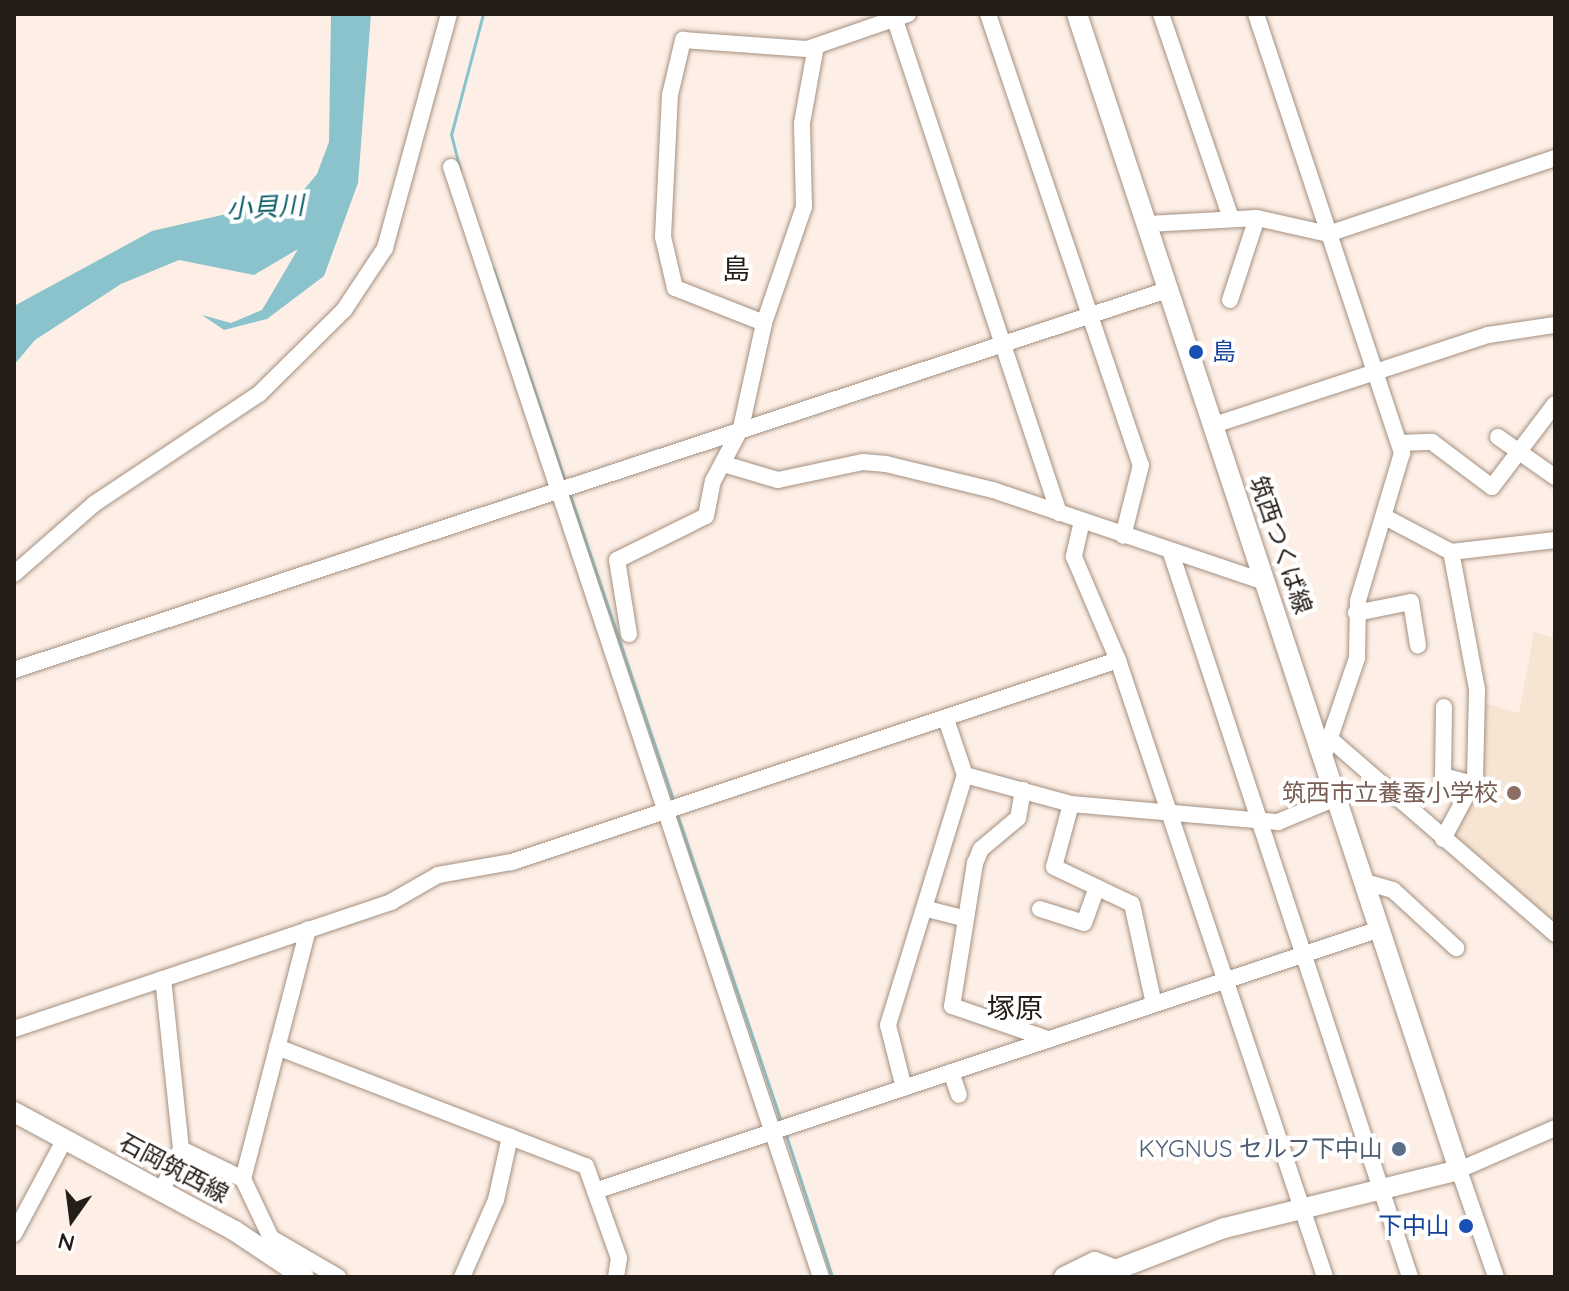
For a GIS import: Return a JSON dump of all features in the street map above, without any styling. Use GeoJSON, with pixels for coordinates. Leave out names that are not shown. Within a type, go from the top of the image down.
{"type":"FeatureCollection","features":[{"type":"Feature","properties":{"kind":"main road","name":"筑西つくば線"},"geometry":{"type":"LineString","coordinates":[[1077,14],[1267,583],[1326,746],[1338,797],[1459,1170]]}},
{"type":"Feature","properties":{"kind":"main road","name":"石岡筑西線"},"geometry":{"type":"LineString","coordinates":[[14,1112],[162,1190],[304,1277]]}},
{"type":"Feature","properties":{"kind":"main road"},"geometry":{"type":"LineString","coordinates":[[1097,1277],[1301,1208],[1459,1170]]}},
{"type":"Feature","properties":{"kind":"main road"},"geometry":{"type":"LineString","coordinates":[[1064,1277],[1095,1262],[1116,1272]]}},
{"type":"Feature","properties":{"kind":"street"},"geometry":{"type":"LineString","coordinates":[[14,574],[94,504],[259,394],[344,310],[385,248],[449,14]]}},
{"type":"Feature","properties":{"kind":"street"},"geometry":{"type":"LineString","coordinates":[[988,14],[1141,465],[1123,536]]}},
{"type":"Feature","properties":{"kind":"street"},"geometry":{"type":"LineString","coordinates":[[1161,14],[1231,218]]}},
{"type":"Feature","properties":{"kind":"street"},"geometry":{"type":"LineString","coordinates":[[1256,14],[1399,443],[1385,517],[1356,613],[1357,658],[1326,746],[1555,934]]}},
{"type":"Feature","properties":{"kind":"street"},"geometry":{"type":"LineString","coordinates":[[764,323],[675,288],[663,237],[670,95],[683,40],[816,46],[899,15],[1059,513]]}},
{"type":"Feature","properties":{"kind":"street"},"geometry":{"type":"LineString","coordinates":[[629,634],[617,560],[706,516],[713,481],[727,465],[741,428],[764,323],[804,207],[802,123],[816,46]]}},
{"type":"Feature","properties":{"kind":"street"},"geometry":{"type":"LineString","coordinates":[[1148,224],[1257,218],[1328,234],[1555,158]]}},
{"type":"Feature","properties":{"kind":"street"},"geometry":{"type":"LineString","coordinates":[[451,167],[564,487],[779,1129],[821,1277]]}},
{"type":"Feature","properties":{"kind":"street"},"geometry":{"type":"LineString","coordinates":[[1230,300],[1257,218]]}},
{"type":"Feature","properties":{"kind":"street"},"geometry":{"type":"LineString","coordinates":[[14,670],[1004,341],[1170,289]]}},
{"type":"Feature","properties":{"kind":"street"},"geometry":{"type":"LineString","coordinates":[[1214,425],[1488,335],[1555,325]]}},
{"type":"Feature","properties":{"kind":"street"},"geometry":{"type":"LineString","coordinates":[[1399,443],[1432,442],[1492,487],[1555,404]]}},
{"type":"Feature","properties":{"kind":"street"},"geometry":{"type":"LineString","coordinates":[[1498,437],[1555,477]]}},
{"type":"Feature","properties":{"kind":"street"},"geometry":{"type":"LineString","coordinates":[[727,465],[778,480],[863,462],[886,464],[1059,513],[1267,583]]}},
{"type":"Feature","properties":{"kind":"street"},"geometry":{"type":"LineString","coordinates":[[1385,517],[1451,552],[1555,540]]}},
{"type":"Feature","properties":{"kind":"street"},"geometry":{"type":"LineString","coordinates":[[1082,521],[1074,557],[1118,660],[1325,1277]]}},
{"type":"Feature","properties":{"kind":"street"},"geometry":{"type":"LineString","coordinates":[[1443,839],[1472,784],[1477,689],[1451,552]]}},
{"type":"Feature","properties":{"kind":"street"},"geometry":{"type":"LineString","coordinates":[[1171,553],[1410,1277]]}},
{"type":"Feature","properties":{"kind":"street"},"geometry":{"type":"LineString","coordinates":[[1356,613],[1411,602],[1418,645]]}},
{"type":"Feature","properties":{"kind":"street"},"geometry":{"type":"LineString","coordinates":[[14,1029],[391,902],[438,875],[490,869],[1118,660]]}},
{"type":"Feature","properties":{"kind":"street"},"geometry":{"type":"LineString","coordinates":[[1444,707],[1443,776],[1472,784]]}},
{"type":"Feature","properties":{"kind":"street"},"geometry":{"type":"LineString","coordinates":[[904,1088],[888,1025],[927,909],[965,775],[946,719]]}},
{"type":"Feature","properties":{"kind":"street"},"geometry":{"type":"LineString","coordinates":[[965,775],[1071,804],[1258,820],[1294,818],[1338,797]]}},
{"type":"Feature","properties":{"kind":"street"},"geometry":{"type":"LineString","coordinates":[[1023,790],[1018,818],[981,849],[963,918],[954,1011],[1048,1039]]}},
{"type":"Feature","properties":{"kind":"street"},"geometry":{"type":"LineString","coordinates":[[1071,804],[1054,867],[1132,904],[1154,1004]]}},
{"type":"Feature","properties":{"kind":"street"},"geometry":{"type":"LineString","coordinates":[[1365,882],[1393,890],[1456,948]]}},
{"type":"Feature","properties":{"kind":"street"},"geometry":{"type":"LineString","coordinates":[[1040,909],[1084,923],[1097,887]]}},
{"type":"Feature","properties":{"kind":"street"},"geometry":{"type":"LineString","coordinates":[[927,909],[963,918]]}},
{"type":"Feature","properties":{"kind":"street"},"geometry":{"type":"LineString","coordinates":[[243,1179],[308,929]]}},
{"type":"Feature","properties":{"kind":"street"},"geometry":{"type":"LineString","coordinates":[[598,1190],[1380,929]]}},
{"type":"Feature","properties":{"kind":"street"},"geometry":{"type":"LineString","coordinates":[[162,1190],[181,1149],[163,979]]}},
{"type":"Feature","properties":{"kind":"street"},"geometry":{"type":"LineString","coordinates":[[277,1047],[586,1166],[598,1190],[619,1258],[616,1277]]}},
{"type":"Feature","properties":{"kind":"street"},"geometry":{"type":"LineString","coordinates":[[951,1072],[959,1095]]}},
{"type":"Feature","properties":{"kind":"street"},"geometry":{"type":"LineString","coordinates":[[1496,1277],[1459,1170],[1555,1128]]}},
{"type":"Feature","properties":{"kind":"street"},"geometry":{"type":"LineString","coordinates":[[462,1277],[496,1200],[510,1137]]}},
{"type":"Feature","properties":{"kind":"street"},"geometry":{"type":"LineString","coordinates":[[14,1234],[65,1139]]}},
{"type":"Feature","properties":{"kind":"street"},"geometry":{"type":"LineString","coordinates":[[181,1149],[243,1179],[271,1238],[338,1277]]}},
{"type":"Feature","properties":{"kind":"shaded area","name":"筑西市立養蚕小学校"},"geometry":{"type":"Polygon","coordinates":[[[1534,632],[1555,638],[1555,926],[1452,835],[1467,808],[1481,702],[1519,713],[1534,632]]]}},
{"type":"Feature","properties":{"kind":"water","name":"小貝川"},"geometry":{"type":"Polygon","coordinates":[[[331,14],[371,14],[358,183],[324,276],[267,319],[224,330],[202,315],[231,323],[262,310],[298,249],[254,275],[179,260],[121,284],[35,340],[14,365],[14,306],[152,231],[297,198],[317,174],[329,142],[331,14]]]}},
{"type":"Feature","properties":{"kind":"waterway"},"geometry":{"type":"LineString","coordinates":[[460,170],[451,135],[483,14]]}},
{"type":"Feature","properties":{"kind":"waterway"},"geometry":{"type":"LineString","coordinates":[[493,268],[565,481]]}},
{"type":"Feature","properties":{"kind":"waterway"},"geometry":{"type":"LineString","coordinates":[[569,492],[674,803]]}},
{"type":"Feature","properties":{"kind":"waterway"},"geometry":{"type":"LineString","coordinates":[[677,814],[781,1121]]}},
{"type":"Feature","properties":{"kind":"waterway"},"geometry":{"type":"LineString","coordinates":[[785,1132],[832,1277]]}},
{"type":"Feature","properties":{"kind":"place","name":"島"},"geometry":{"type":"Point","coordinates":[1196,352]}},
{"type":"Feature","properties":{"kind":"place","name":"筑西市立養蚕小学校"},"geometry":{"type":"Point","coordinates":[1514,793]}},
{"type":"Feature","properties":{"kind":"place","name":"KYGNUS セルフ下中山"},"geometry":{"type":"Point","coordinates":[1399,1149]}},
{"type":"Feature","properties":{"kind":"place","name":"下中山"},"geometry":{"type":"Point","coordinates":[1466,1226]}},
{"type":"Feature","properties":{"kind":"district","name":"島"},"geometry":{"type":"Point","coordinates":[736,269]}},
{"type":"Feature","properties":{"kind":"district","name":"塚原"},"geometry":{"type":"Point","coordinates":[1015,1008]}}]}
